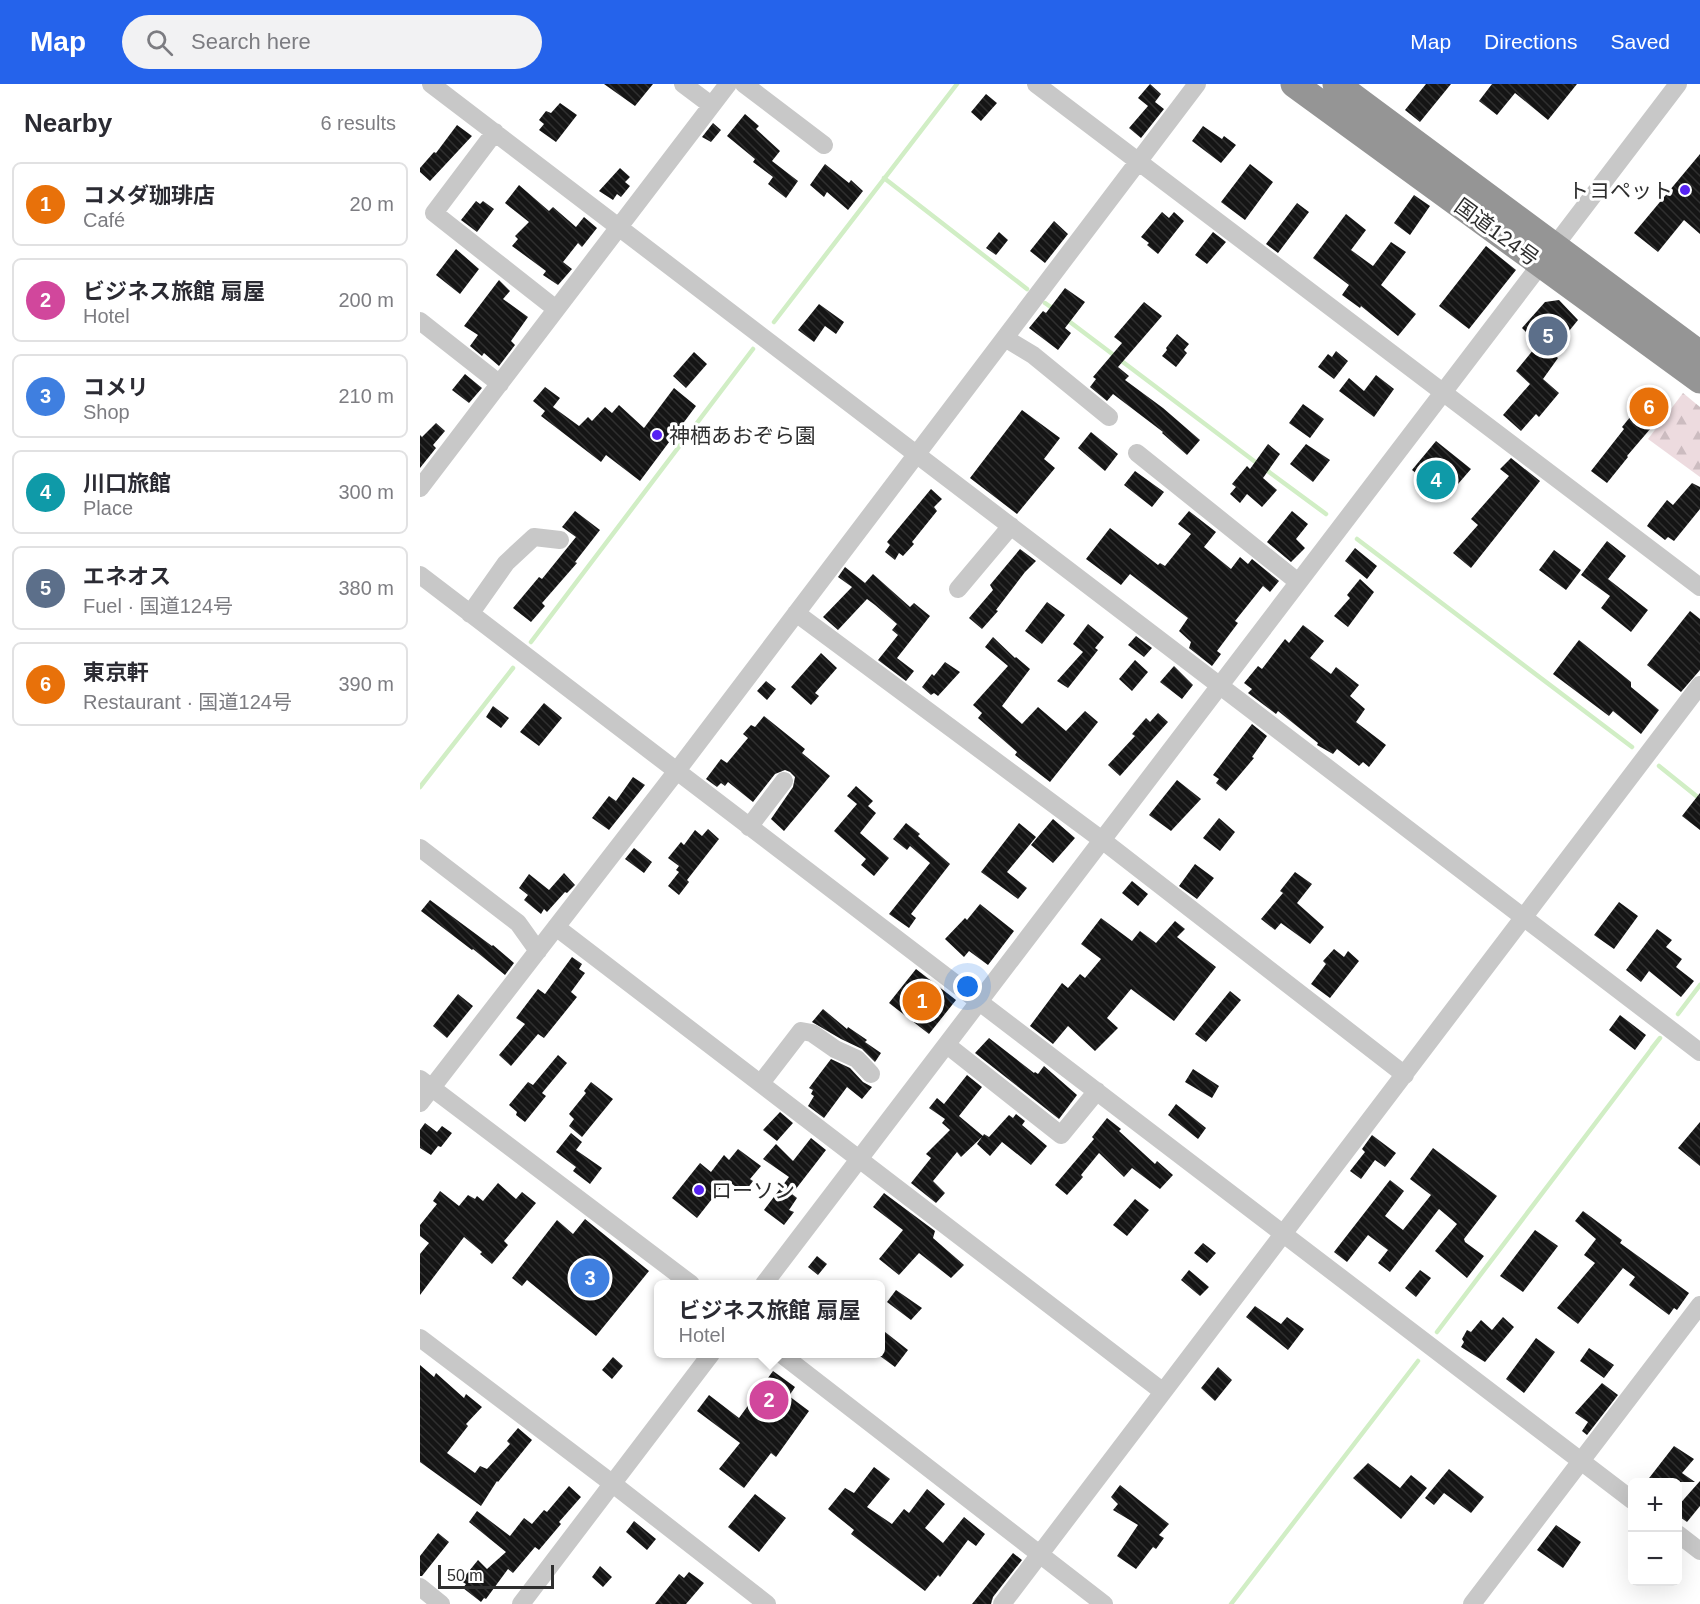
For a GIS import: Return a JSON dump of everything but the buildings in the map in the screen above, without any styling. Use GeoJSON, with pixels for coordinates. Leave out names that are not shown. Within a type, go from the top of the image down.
{"type":"FeatureCollection","features":[{"type":"Feature","properties":{"kind":"highway","name":"国道124号"},"geometry":{"type":"LineString","coordinates":[[1294,84],[1700,354]]}},
{"type":"Feature","properties":{"kind":"highway","name":"国道124号"},"geometry":{"type":"LineString","coordinates":[[1336,84],[1700,380]]}},
{"type":"Feature","properties":{"kind":"street"},"geometry":{"type":"LineString","coordinates":[[431,84],[1700,1052]]}},
{"type":"Feature","properties":{"kind":"street"},"geometry":{"type":"LineString","coordinates":[[682,84],[711,105]]}},
{"type":"Feature","properties":{"kind":"street"},"geometry":{"type":"LineString","coordinates":[[420,488],[728,84]]}},
{"type":"Feature","properties":{"kind":"street"},"geometry":{"type":"LineString","coordinates":[[744,84],[824,145]]}},
{"type":"Feature","properties":{"kind":"street"},"geometry":{"type":"LineString","coordinates":[[1036,84],[1700,587]]}},
{"type":"Feature","properties":{"kind":"street"},"geometry":{"type":"LineString","coordinates":[[420,1103],[426,1083],[538,951],[1197,84]]}},
{"type":"Feature","properties":{"kind":"street"},"geometry":{"type":"LineString","coordinates":[[767,1280],[1678,84]]}},
{"type":"Feature","properties":{"kind":"street"},"geometry":{"type":"LineString","coordinates":[[495,132],[434,213],[556,309]]}},
{"type":"Feature","properties":{"kind":"street"},"geometry":{"type":"LineString","coordinates":[[420,321],[500,384]]}},
{"type":"Feature","properties":{"kind":"street"},"geometry":{"type":"LineString","coordinates":[[1005,338],[1033,355],[1109,417]]}},
{"type":"Feature","properties":{"kind":"street"},"geometry":{"type":"LineString","coordinates":[[1137,453],[1298,582]]}},
{"type":"Feature","properties":{"kind":"street"},"geometry":{"type":"LineString","coordinates":[[958,589],[1011,526]]}},
{"type":"Feature","properties":{"kind":"street"},"geometry":{"type":"LineString","coordinates":[[470,614],[506,563],[534,537],[560,540]]}},
{"type":"Feature","properties":{"kind":"street"},"geometry":{"type":"LineString","coordinates":[[420,575],[1628,1497]]}},
{"type":"Feature","properties":{"kind":"street"},"geometry":{"type":"LineString","coordinates":[[796,613],[1102,840],[1405,1075]]}},
{"type":"Feature","properties":{"kind":"street"},"geometry":{"type":"LineString","coordinates":[[1002,1604],[1700,685]]}},
{"type":"Feature","properties":{"kind":"street"},"geometry":{"type":"LineString","coordinates":[[749,827],[784,781]]}},
{"type":"Feature","properties":{"kind":"street"},"geometry":{"type":"LineString","coordinates":[[420,848],[518,923],[538,951]]}},
{"type":"Feature","properties":{"kind":"street"},"geometry":{"type":"LineString","coordinates":[[556,927],[1162,1391]]}},
{"type":"Feature","properties":{"kind":"street"},"geometry":{"type":"LineString","coordinates":[[761,1083],[801,1031],[812,1033],[835,1049],[856,1059],[871,1074]]}},
{"type":"Feature","properties":{"kind":"street"},"geometry":{"type":"LineString","coordinates":[[946,1045],[1061,1135],[1096,1091]]}},
{"type":"Feature","properties":{"kind":"street"},"geometry":{"type":"LineString","coordinates":[[426,1083],[686,1280]]}},
{"type":"Feature","properties":{"kind":"street"},"geometry":{"type":"LineString","coordinates":[[1472,1604],[1700,1305]]}},
{"type":"Feature","properties":{"kind":"street"},"geometry":{"type":"LineString","coordinates":[[420,1338],[767,1604]]}},
{"type":"Feature","properties":{"kind":"street"},"geometry":{"type":"LineString","coordinates":[[521,1604],[707,1358]]}},
{"type":"Feature","properties":{"kind":"street"},"geometry":{"type":"LineString","coordinates":[[787,1358],[1104,1604]]}},
{"type":"Feature","properties":{"kind":"street"},"geometry":{"type":"LineString","coordinates":[[1682,1538],[1700,1551]]}},
{"type":"Feature","properties":{"kind":"street"},"geometry":{"type":"LineString","coordinates":[[420,1587],[441,1604]]}},
{"type":"Feature","properties":{"kind":"green space"},"geometry":{"type":"Polygon","coordinates":[[[1683,393],[1700,407],[1700,477],[1648,439],[1683,393]]]}},
{"type":"Feature","properties":{"kind":"waterway"},"geometry":{"type":"LineString","coordinates":[[774,322],[957,84]]}},
{"type":"Feature","properties":{"kind":"waterway"},"geometry":{"type":"LineString","coordinates":[[884,178],[1027,289]]}},
{"type":"Feature","properties":{"kind":"waterway"},"geometry":{"type":"LineString","coordinates":[[1045,303],[1055,310]]}},
{"type":"Feature","properties":{"kind":"waterway"},"geometry":{"type":"LineString","coordinates":[[1066,319],[1258,464]]}},
{"type":"Feature","properties":{"kind":"waterway"},"geometry":{"type":"LineString","coordinates":[[531,642],[753,349]]}},
{"type":"Feature","properties":{"kind":"waterway"},"geometry":{"type":"LineString","coordinates":[[1265,469],[1326,514]]}},
{"type":"Feature","properties":{"kind":"waterway"},"geometry":{"type":"LineString","coordinates":[[1357,539],[1632,747]]}},
{"type":"Feature","properties":{"kind":"waterway"},"geometry":{"type":"LineString","coordinates":[[420,787],[513,668]]}},
{"type":"Feature","properties":{"kind":"waterway"},"geometry":{"type":"LineString","coordinates":[[1659,766],[1700,799]]}},
{"type":"Feature","properties":{"kind":"waterway"},"geometry":{"type":"LineString","coordinates":[[1678,1014],[1700,985]]}},
{"type":"Feature","properties":{"kind":"waterway"},"geometry":{"type":"LineString","coordinates":[[1437,1332],[1660,1038],[1652,1048]]}},
{"type":"Feature","properties":{"kind":"waterway"},"geometry":{"type":"LineString","coordinates":[[1231,1604],[1418,1361]]}},
{"type":"Feature","properties":{"kind":"place","name":"トヨペット"},"geometry":{"type":"Point","coordinates":[1685,190]}},
{"type":"Feature","properties":{"kind":"place","name":"エネオス"},"geometry":{"type":"Point","coordinates":[1548,336]}},
{"type":"Feature","properties":{"kind":"place","name":"東京軒"},"geometry":{"type":"Point","coordinates":[1649,407]}},
{"type":"Feature","properties":{"kind":"place","name":"神栖あおぞら園"},"geometry":{"type":"Point","coordinates":[657,435]}},
{"type":"Feature","properties":{"kind":"place","name":"川口旅館"},"geometry":{"type":"Point","coordinates":[1436,480]}},
{"type":"Feature","properties":{"kind":"place","name":"コメダ珈琲店"},"geometry":{"type":"Point","coordinates":[922,1001]}},
{"type":"Feature","properties":{"kind":"place","name":"ローソン"},"geometry":{"type":"Point","coordinates":[699,1190]}},
{"type":"Feature","properties":{"kind":"place","name":"コメリ"},"geometry":{"type":"Point","coordinates":[590,1278]}},
{"type":"Feature","properties":{"kind":"place","name":"ビジネス旅館 扇屋"},"geometry":{"type":"Point","coordinates":[769,1400]}}]}
